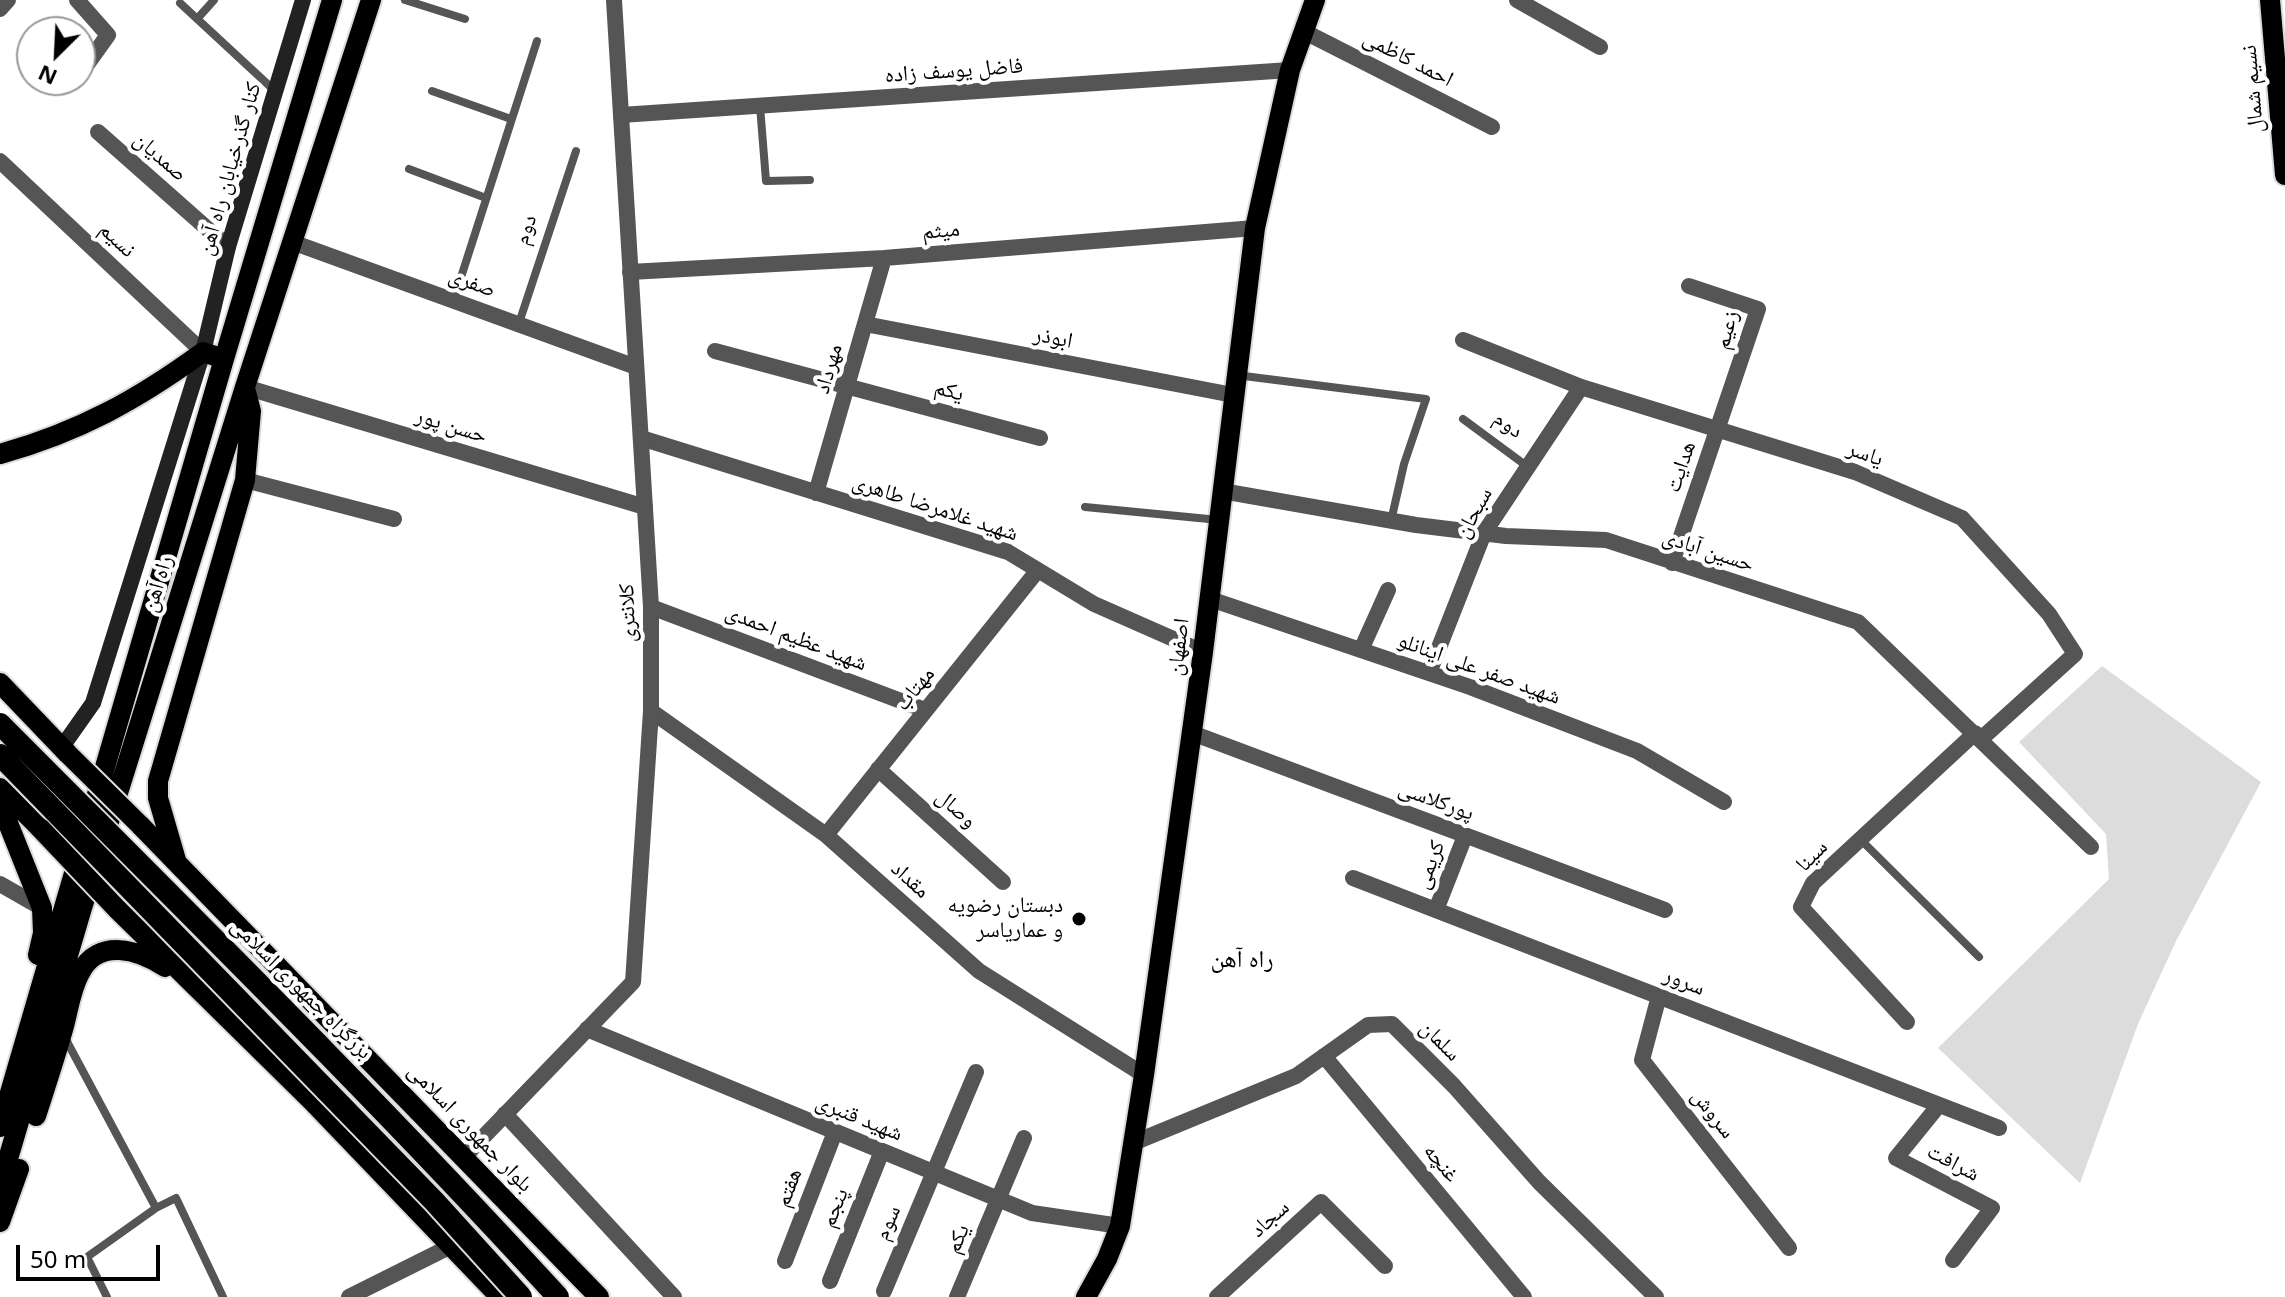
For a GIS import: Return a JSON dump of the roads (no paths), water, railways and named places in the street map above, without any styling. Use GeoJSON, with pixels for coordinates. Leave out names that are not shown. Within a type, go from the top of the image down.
{"type":"FeatureCollection","features":[{"type":"Feature","properties":{"kind":"highway","name":"بزرگراه جمهوری اسلامی"},"geometry":{"type":"LineString","coordinates":[[0,724],[290,1014],[449,1178],[558,1297]]}},
{"type":"Feature","properties":{"kind":"highway"},"geometry":{"type":"LineString","coordinates":[[0,755],[434,1201],[521,1297]]}},
{"type":"Feature","properties":{"kind":"main road","name":"کنار گذرخیابان راه آهن"},"geometry":{"type":"LineString","coordinates":[[65,750],[93,703],[203,352],[228,247],[303,0]]}},
{"type":"Feature","properties":{"kind":"main road","name":"راه آهن"},"geometry":{"type":"LineString","coordinates":[[0,1127],[332,0]]}},
{"type":"Feature","properties":{"kind":"main road","name":"راه آهن"},"geometry":{"type":"LineString","coordinates":[[0,1186],[82,908],[245,387],[371,0]]}},
{"type":"Feature","properties":{"kind":"main road","name":"اصفهان"},"geometry":{"type":"LineString","coordinates":[[1086,1297],[1107,1259],[1120,1226],[1203,652],[1255,228],[1290,70],[1315,0]]}},
{"type":"Feature","properties":{"kind":"main road","name":"نسیم شمال"},"geometry":{"type":"LineString","coordinates":[[2270,0],[2285,175]]}},
{"type":"Feature","properties":{"kind":"main road"},"geometry":{"type":"LineString","coordinates":[[0,454],[33,445],[94,420],[151,390],[203,352],[224,359]]}},
{"type":"Feature","properties":{"kind":"main road"},"geometry":{"type":"LineString","coordinates":[[177,864],[158,798],[158,781],[245,480],[251,411],[245,387]]}},
{"type":"Feature","properties":{"kind":"main road","name":"بلوار جمهوری اسلامی"},"geometry":{"type":"LineString","coordinates":[[0,683],[598,1296]]}},
{"type":"Feature","properties":{"kind":"main road"},"geometry":{"type":"LineString","coordinates":[[0,788],[500,1297]]}},
{"type":"Feature","properties":{"kind":"main road"},"geometry":{"type":"LineString","coordinates":[[0,803],[42,908],[43,933],[0,1087]]}},
{"type":"Feature","properties":{"kind":"main road"},"geometry":{"type":"LineString","coordinates":[[0,1222],[79,974],[95,956],[128,950],[143,954],[212,1001]]}},
{"type":"Feature","properties":{"kind":"street"},"geometry":{"type":"LineString","coordinates":[[77,0],[91,16]]}},
{"type":"Feature","properties":{"kind":"street","name":"کلانتری"},"geometry":{"type":"LineString","coordinates":[[464,1157],[633,982],[651,711],[651,607],[614,0]]}},
{"type":"Feature","properties":{"kind":"street"},"geometry":{"type":"LineString","coordinates":[[1517,0],[1600,47]]}},
{"type":"Feature","properties":{"kind":"street"},"geometry":{"type":"LineString","coordinates":[[96,21],[108,35],[96,52]]}},
{"type":"Feature","properties":{"kind":"street","name":"احمد کاظمی"},"geometry":{"type":"LineString","coordinates":[[1303,31],[1492,127]]}},
{"type":"Feature","properties":{"kind":"street","name":"فاضل یوسف زاده"},"geometry":{"type":"LineString","coordinates":[[621,115],[1290,70]]}},
{"type":"Feature","properties":{"kind":"street","name":"صمدیان"},"geometry":{"type":"LineString","coordinates":[[98,132],[228,247]]}},
{"type":"Feature","properties":{"kind":"street","name":"نسیم"},"geometry":{"type":"LineString","coordinates":[[0,161],[203,352]]}},
{"type":"Feature","properties":{"kind":"street","name":"میثم"},"geometry":{"type":"LineString","coordinates":[[630,272],[884,258],[1255,228]]}},
{"type":"Feature","properties":{"kind":"street","name":"صفری"},"geometry":{"type":"LineString","coordinates":[[292,242],[636,367]]}},
{"type":"Feature","properties":{"kind":"street","name":"مهرداد"},"geometry":{"type":"LineString","coordinates":[[816,493],[884,258]]}},
{"type":"Feature","properties":{"kind":"street","name":"زعیم"},"geometry":{"type":"LineString","coordinates":[[1689,286],[1758,309],[1717,431]]}},
{"type":"Feature","properties":{"kind":"street","name":"ابوذر"},"geometry":{"type":"LineString","coordinates":[[865,324],[1234,385]]}},
{"type":"Feature","properties":{"kind":"street","name":"یاسر"},"geometry":{"type":"LineString","coordinates":[[1463,340],[1581,387],[1855,472],[1962,518],[2049,614],[2075,654],[1978,736]]}},
{"type":"Feature","properties":{"kind":"street"},"geometry":{"type":"LineString","coordinates":[[715,351],[846,387]]}},
{"type":"Feature","properties":{"kind":"street","name":"حسن پور"},"geometry":{"type":"LineString","coordinates":[[245,387],[645,507]]}},
{"type":"Feature","properties":{"kind":"street","name":"یکم"},"geometry":{"type":"LineString","coordinates":[[846,387],[1040,438]]}},
{"type":"Feature","properties":{"kind":"street","name":"سبحان"},"geometry":{"type":"LineString","coordinates":[[1429,673],[1484,533],[1581,387]]}},
{"type":"Feature","properties":{"kind":"street","name":"هدایت"},"geometry":{"type":"LineString","coordinates":[[1672,563],[1717,431]]}},
{"type":"Feature","properties":{"kind":"street","name":"شهید غلامرضا طاهری"},"geometry":{"type":"LineString","coordinates":[[641,438],[1008,552],[1094,604],[1203,652]]}},
{"type":"Feature","properties":{"kind":"street"},"geometry":{"type":"LineString","coordinates":[[245,480],[394,519]]}},
{"type":"Feature","properties":{"kind":"street","name":"حسین آبادی"},"geometry":{"type":"LineString","coordinates":[[1222,491],[1391,521],[1484,533],[1606,540],[1858,622],[2091,847]]}},
{"type":"Feature","properties":{"kind":"street","name":"مهتاب"},"geometry":{"type":"LineString","coordinates":[[826,835],[1038,570]]}},
{"type":"Feature","properties":{"kind":"street"},"geometry":{"type":"LineString","coordinates":[[1361,650],[1388,590]]}},
{"type":"Feature","properties":{"kind":"street","name":"شهید صفر علی اینانلو"},"geometry":{"type":"LineString","coordinates":[[1210,599],[1429,673],[1637,751],[1724,802]]}},
{"type":"Feature","properties":{"kind":"street","name":"شهید عظیم احمدی"},"geometry":{"type":"LineString","coordinates":[[651,607],[925,710]]}},
{"type":"Feature","properties":{"kind":"street","name":"مقداد"},"geometry":{"type":"LineString","coordinates":[[651,711],[826,835],[979,971],[1144,1075]]}},
{"type":"Feature","properties":{"kind":"street","name":"پورکلاسی"},"geometry":{"type":"LineString","coordinates":[[1192,733],[1665,910]]}},
{"type":"Feature","properties":{"kind":"street","name":"سینا"},"geometry":{"type":"LineString","coordinates":[[1907,1022],[1801,907],[1813,883],[1978,736]]}},
{"type":"Feature","properties":{"kind":"street","name":"وصال"},"geometry":{"type":"LineString","coordinates":[[878,769],[1003,882]]}},
{"type":"Feature","properties":{"kind":"street","name":"کریمی"},"geometry":{"type":"LineString","coordinates":[[1436,910],[1465,836]]}},
{"type":"Feature","properties":{"kind":"street","name":"سرور"},"geometry":{"type":"LineString","coordinates":[[1353,878],[1999,1128]]}},
{"type":"Feature","properties":{"kind":"street"},"geometry":{"type":"LineString","coordinates":[[0,884],[42,908]]}},
{"type":"Feature","properties":{"kind":"street","name":"سروش"},"geometry":{"type":"LineString","coordinates":[[1659,996],[1642,1060],[1789,1248]]}},
{"type":"Feature","properties":{"kind":"street","name":"سلمان"},"geometry":{"type":"LineString","coordinates":[[1133,1143],[1296,1076],[1368,1025],[1392,1024],[1454,1086],[1539,1182],[1656,1297]]}},
{"type":"Feature","properties":{"kind":"street","name":"شهید قنبری"},"geometry":{"type":"LineString","coordinates":[[587,1029],[1032,1213],[1120,1226]]}},
{"type":"Feature","properties":{"kind":"street","name":"غنچه"},"geometry":{"type":"LineString","coordinates":[[1324,1056],[1519,1295]]}},
{"type":"Feature","properties":{"kind":"street","name":"سوم"},"geometry":{"type":"LineString","coordinates":[[884,1291],[976,1072]]}},
{"type":"Feature","properties":{"kind":"street","name":"شرافت"},"geometry":{"type":"LineString","coordinates":[[1939,1105],[1896,1158],[1992,1208],[1953,1260]]}},
{"type":"Feature","properties":{"kind":"street"},"geometry":{"type":"LineString","coordinates":[[505,1114],[674,1297]]}},
{"type":"Feature","properties":{"kind":"street","name":"هفتم"},"geometry":{"type":"LineString","coordinates":[[785,1261],[835,1132]]}},
{"type":"Feature","properties":{"kind":"street"},"geometry":{"type":"LineString","coordinates":[[999,1199],[1024,1138]]}},
{"type":"Feature","properties":{"kind":"street","name":"پنجم"},"geometry":{"type":"LineString","coordinates":[[830,1281],[882,1151]]}},
{"type":"Feature","properties":{"kind":"street","name":"یکم"},"geometry":{"type":"LineString","coordinates":[[957,1297],[999,1199]]}},
{"type":"Feature","properties":{"kind":"street","name":"سجاد"},"geometry":{"type":"LineString","coordinates":[[1224,1295],[1321,1202],[1385,1266]]}},
{"type":"Feature","properties":{"kind":"street"},"geometry":{"type":"LineString","coordinates":[[349,1297],[451,1246]]}},
{"type":"Feature","properties":{"kind":"lane"},"geometry":{"type":"LineString","coordinates":[[197,19],[214,0]]}},
{"type":"Feature","properties":{"kind":"lane"},"geometry":{"type":"LineString","coordinates":[[405,0],[465,19]]}},
{"type":"Feature","properties":{"kind":"lane"},"geometry":{"type":"LineString","coordinates":[[180,3],[275,92]]}},
{"type":"Feature","properties":{"kind":"lane"},"geometry":{"type":"LineString","coordinates":[[454,299],[537,41]]}},
{"type":"Feature","properties":{"kind":"lane"},"geometry":{"type":"LineString","coordinates":[[432,91],[511,119]]}},
{"type":"Feature","properties":{"kind":"lane"},"geometry":{"type":"LineString","coordinates":[[760,106],[766,181],[810,180]]}},
{"type":"Feature","properties":{"kind":"lane","name":"دوم"},"geometry":{"type":"LineString","coordinates":[[519,323],[576,151]]}},
{"type":"Feature","properties":{"kind":"lane"},"geometry":{"type":"LineString","coordinates":[[409,169],[486,198]]}},
{"type":"Feature","properties":{"kind":"lane"},"geometry":{"type":"LineString","coordinates":[[1234,385],[1426,399],[1404,464],[1391,521]]}},
{"type":"Feature","properties":{"kind":"lane","name":"دوم"},"geometry":{"type":"LineString","coordinates":[[1463,419],[1528,467]]}},
{"type":"Feature","properties":{"kind":"lane"},"geometry":{"type":"LineString","coordinates":[[1085,507],[1219,520]]}},
{"type":"Feature","properties":{"kind":"lane"},"geometry":{"type":"LineString","coordinates":[[1860,839],[1979,957]]}},
{"type":"Feature","properties":{"kind":"lane"},"geometry":{"type":"LineString","coordinates":[[62,1033],[156,1208]]}},
{"type":"Feature","properties":{"kind":"lane"},"geometry":{"type":"LineString","coordinates":[[107,1297],[87,1257],[156,1208],[176,1198],[223,1297]]}},
{"type":"Feature","properties":{"kind":"place","name":"دبستان رضویه و عماریاسر"},"geometry":{"type":"Point","coordinates":[1079,919]}},
{"type":"Feature","properties":{"kind":"district","name":"راه آهن"},"geometry":{"type":"Point","coordinates":[1242,960]}}]}
